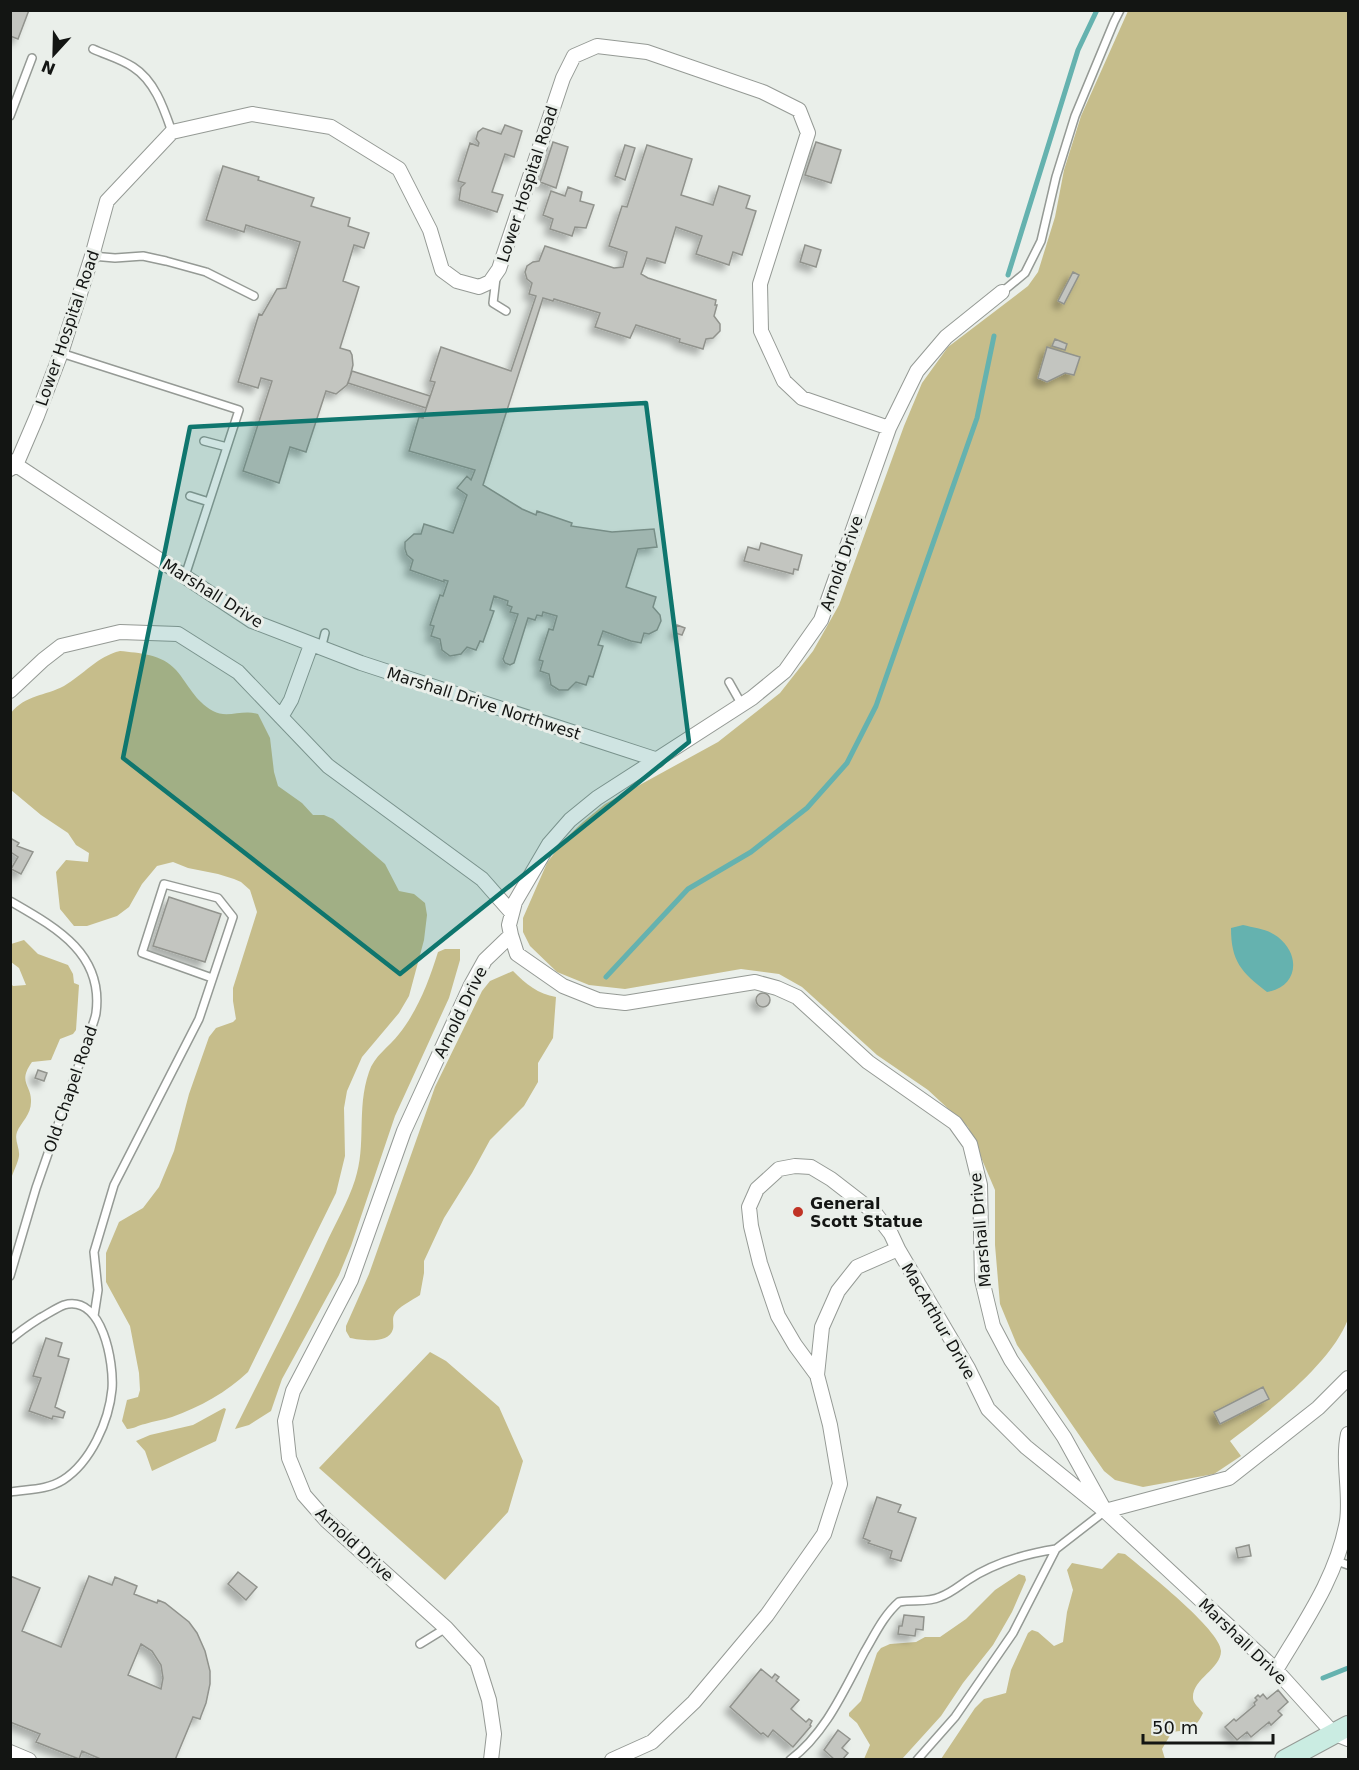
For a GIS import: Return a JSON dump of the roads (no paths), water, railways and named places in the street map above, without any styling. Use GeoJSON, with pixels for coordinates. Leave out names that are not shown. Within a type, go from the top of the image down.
{"type":"FeatureCollection","features":[{"type":"Feature","properties":{"kind":"street","name":"Lower Hospital Road"},"geometry":{"type":"LineString","coordinates":[[12,465],[37,416],[61,353],[107,201],[172,132],[252,114],[331,127],[399,169],[430,230],[442,270],[450,279],[479,287],[490,282],[497,272],[562,78],[574,57],[597,46],[647,52],[763,92],[799,110],[808,133],[760,285],[761,331],[784,381],[802,398],[889,428]]}},
{"type":"Feature","properties":{"kind":"street","name":"Arnold Drive"},"geometry":{"type":"LineString","coordinates":[[491,1760],[494,1734],[489,1700],[477,1662],[446,1628],[326,1520],[304,1495],[289,1458],[285,1421],[293,1390],[351,1280],[404,1131],[456,1018],[485,960],[511,935],[509,925],[515,902],[549,844],[570,820],[597,798],[742,705],[785,671],[821,620],[889,428],[917,371],[946,337],[1002,292]]}},
{"type":"Feature","properties":{"kind":"street","name":"Marshall Drive"},"geometry":{"type":"LineString","coordinates":[[12,465],[252,621],[277,628],[316,647]]}},
{"type":"Feature","properties":{"kind":"street"},"geometry":{"type":"LineString","coordinates":[[10,691],[61,646],[120,632],[178,634],[238,672],[328,766],[482,879],[512,914]]}},
{"type":"Feature","properties":{"kind":"street"},"geometry":{"type":"LineString","coordinates":[[281,717],[316,647]]}},
{"type":"Feature","properties":{"kind":"street","name":"Marshall Drive Northwest"},"geometry":{"type":"LineString","coordinates":[[316,647],[658,760]]}},
{"type":"Feature","properties":{"kind":"street","name":"Marshall Drive"},"geometry":{"type":"LineString","coordinates":[[511,935],[517,954],[563,986],[598,1000],[625,1003],[755,982],[777,988],[797,997],[868,1062],[955,1123],[970,1144],[980,1185],[982,1280],[993,1326],[1011,1360],[1064,1437],[1105,1511],[1343,1733]]}},
{"type":"Feature","properties":{"kind":"street"},"geometry":{"type":"LineString","coordinates":[[817,1375],[795,1345],[778,1316],[760,1263],[749,1207],[757,1189],[779,1169],[811,1167],[831,1179],[875,1213],[891,1234],[898,1249]]}},
{"type":"Feature","properties":{"kind":"street","name":"MacArthur Drive"},"geometry":{"type":"LineString","coordinates":[[612,1760],[652,1742],[694,1702],[766,1616],[824,1534],[840,1484],[830,1425],[817,1375],[822,1327],[838,1291],[857,1267],[898,1249],[968,1368],[988,1409],[1026,1447],[1105,1511]]}},
{"type":"Feature","properties":{"kind":"street"},"geometry":{"type":"LineString","coordinates":[[1105,1511],[1228,1478],[1318,1408],[1348,1378]]}},
{"type":"Feature","properties":{"kind":"street"},"geometry":{"type":"LineString","coordinates":[[1276,1670],[1321,1594],[1343,1563],[1347,1520],[1348,1434]]}},
{"type":"Feature","properties":{"kind":"street"},"geometry":{"type":"LineString","coordinates":[[1294,1758],[1343,1733]]}},
{"type":"Feature","properties":{"kind":"street"},"geometry":{"type":"LineString","coordinates":[[10,1752],[29,1760]]}},
{"type":"Feature","properties":{"kind":"lane"},"geometry":{"type":"LineString","coordinates":[[1002,292],[1025,273],[1041,241],[1056,177],[1074,116],[1120,10]]}},
{"type":"Feature","properties":{"kind":"lane"},"geometry":{"type":"LineString","coordinates":[[93,49],[134,67],[152,86],[172,132]]}},
{"type":"Feature","properties":{"kind":"lane"},"geometry":{"type":"LineString","coordinates":[[10,116],[32,58]]}},
{"type":"Feature","properties":{"kind":"lane"},"geometry":{"type":"LineString","coordinates":[[92,256],[115,258],[143,256],[166,261],[206,272],[254,296]]}},
{"type":"Feature","properties":{"kind":"lane"},"geometry":{"type":"LineString","coordinates":[[497,272],[493,303],[506,311]]}},
{"type":"Feature","properties":{"kind":"lane"},"geometry":{"type":"LineString","coordinates":[[61,353],[239,410],[185,576]]}},
{"type":"Feature","properties":{"kind":"lane"},"geometry":{"type":"LineString","coordinates":[[204,441],[227,447]]}},
{"type":"Feature","properties":{"kind":"lane"},"geometry":{"type":"LineString","coordinates":[[190,496],[209,502]]}},
{"type":"Feature","properties":{"kind":"lane"},"geometry":{"type":"LineString","coordinates":[[316,647],[325,633]]}},
{"type":"Feature","properties":{"kind":"lane"},"geometry":{"type":"LineString","coordinates":[[729,682],[742,705]]}},
{"type":"Feature","properties":{"kind":"lane"},"geometry":{"type":"LineString","coordinates":[[94,1316],[98,1290],[94,1252],[114,1185],[199,1019],[232,917],[218,898],[164,884],[142,953],[212,978]]}},
{"type":"Feature","properties":{"kind":"lane","name":"Old Chapel Road"},"geometry":{"type":"LineString","coordinates":[[10,901],[71,940],[83,954],[92,974],[96,1013],[36,1188],[10,1276]]}},
{"type":"Feature","properties":{"kind":"lane"},"geometry":{"type":"LineString","coordinates":[[10,1340],[20,1330],[66,1305],[78,1306],[88,1310],[94,1316],[106,1338],[112,1368],[112,1391],[100,1432],[88,1453],[64,1479],[40,1489],[11,1492]]}},
{"type":"Feature","properties":{"kind":"lane"},"geometry":{"type":"LineString","coordinates":[[917,1760],[955,1717],[1013,1633],[1056,1549],[1105,1511]]}},
{"type":"Feature","properties":{"kind":"lane"},"geometry":{"type":"LineString","coordinates":[[790,1760],[807,1747],[821,1730],[876,1631],[898,1602],[927,1601],[939,1598],[969,1579],[1003,1562],[1036,1552],[1056,1549]]}},
{"type":"Feature","properties":{"kind":"lane"},"geometry":{"type":"LineString","coordinates":[[420,1644],[446,1628]]}},
{"type":"Feature","properties":{"kind":"water"},"geometry":{"type":"Polygon","coordinates":[[[1243,925],[1274,934],[1291,953],[1293,970],[1285,984],[1277,989],[1267,992],[1239,965],[1233,949],[1231,928],[1243,925]]]}},
{"type":"Feature","properties":{"kind":"waterway"},"geometry":{"type":"LineString","coordinates":[[1008,275],[1078,50],[1097,10]]}},
{"type":"Feature","properties":{"kind":"waterway"},"geometry":{"type":"LineString","coordinates":[[606,977],[688,889],[751,852],[807,808],[847,763],[876,706],[977,418],[994,336]]}},
{"type":"Feature","properties":{"kind":"waterway"},"geometry":{"type":"LineString","coordinates":[[1323,1678],[1348,1668]]}},
{"type":"Feature","properties":{"kind":"place","name":"General Scott Statue"},"geometry":{"type":"Point","coordinates":[798,1212]}}]}
